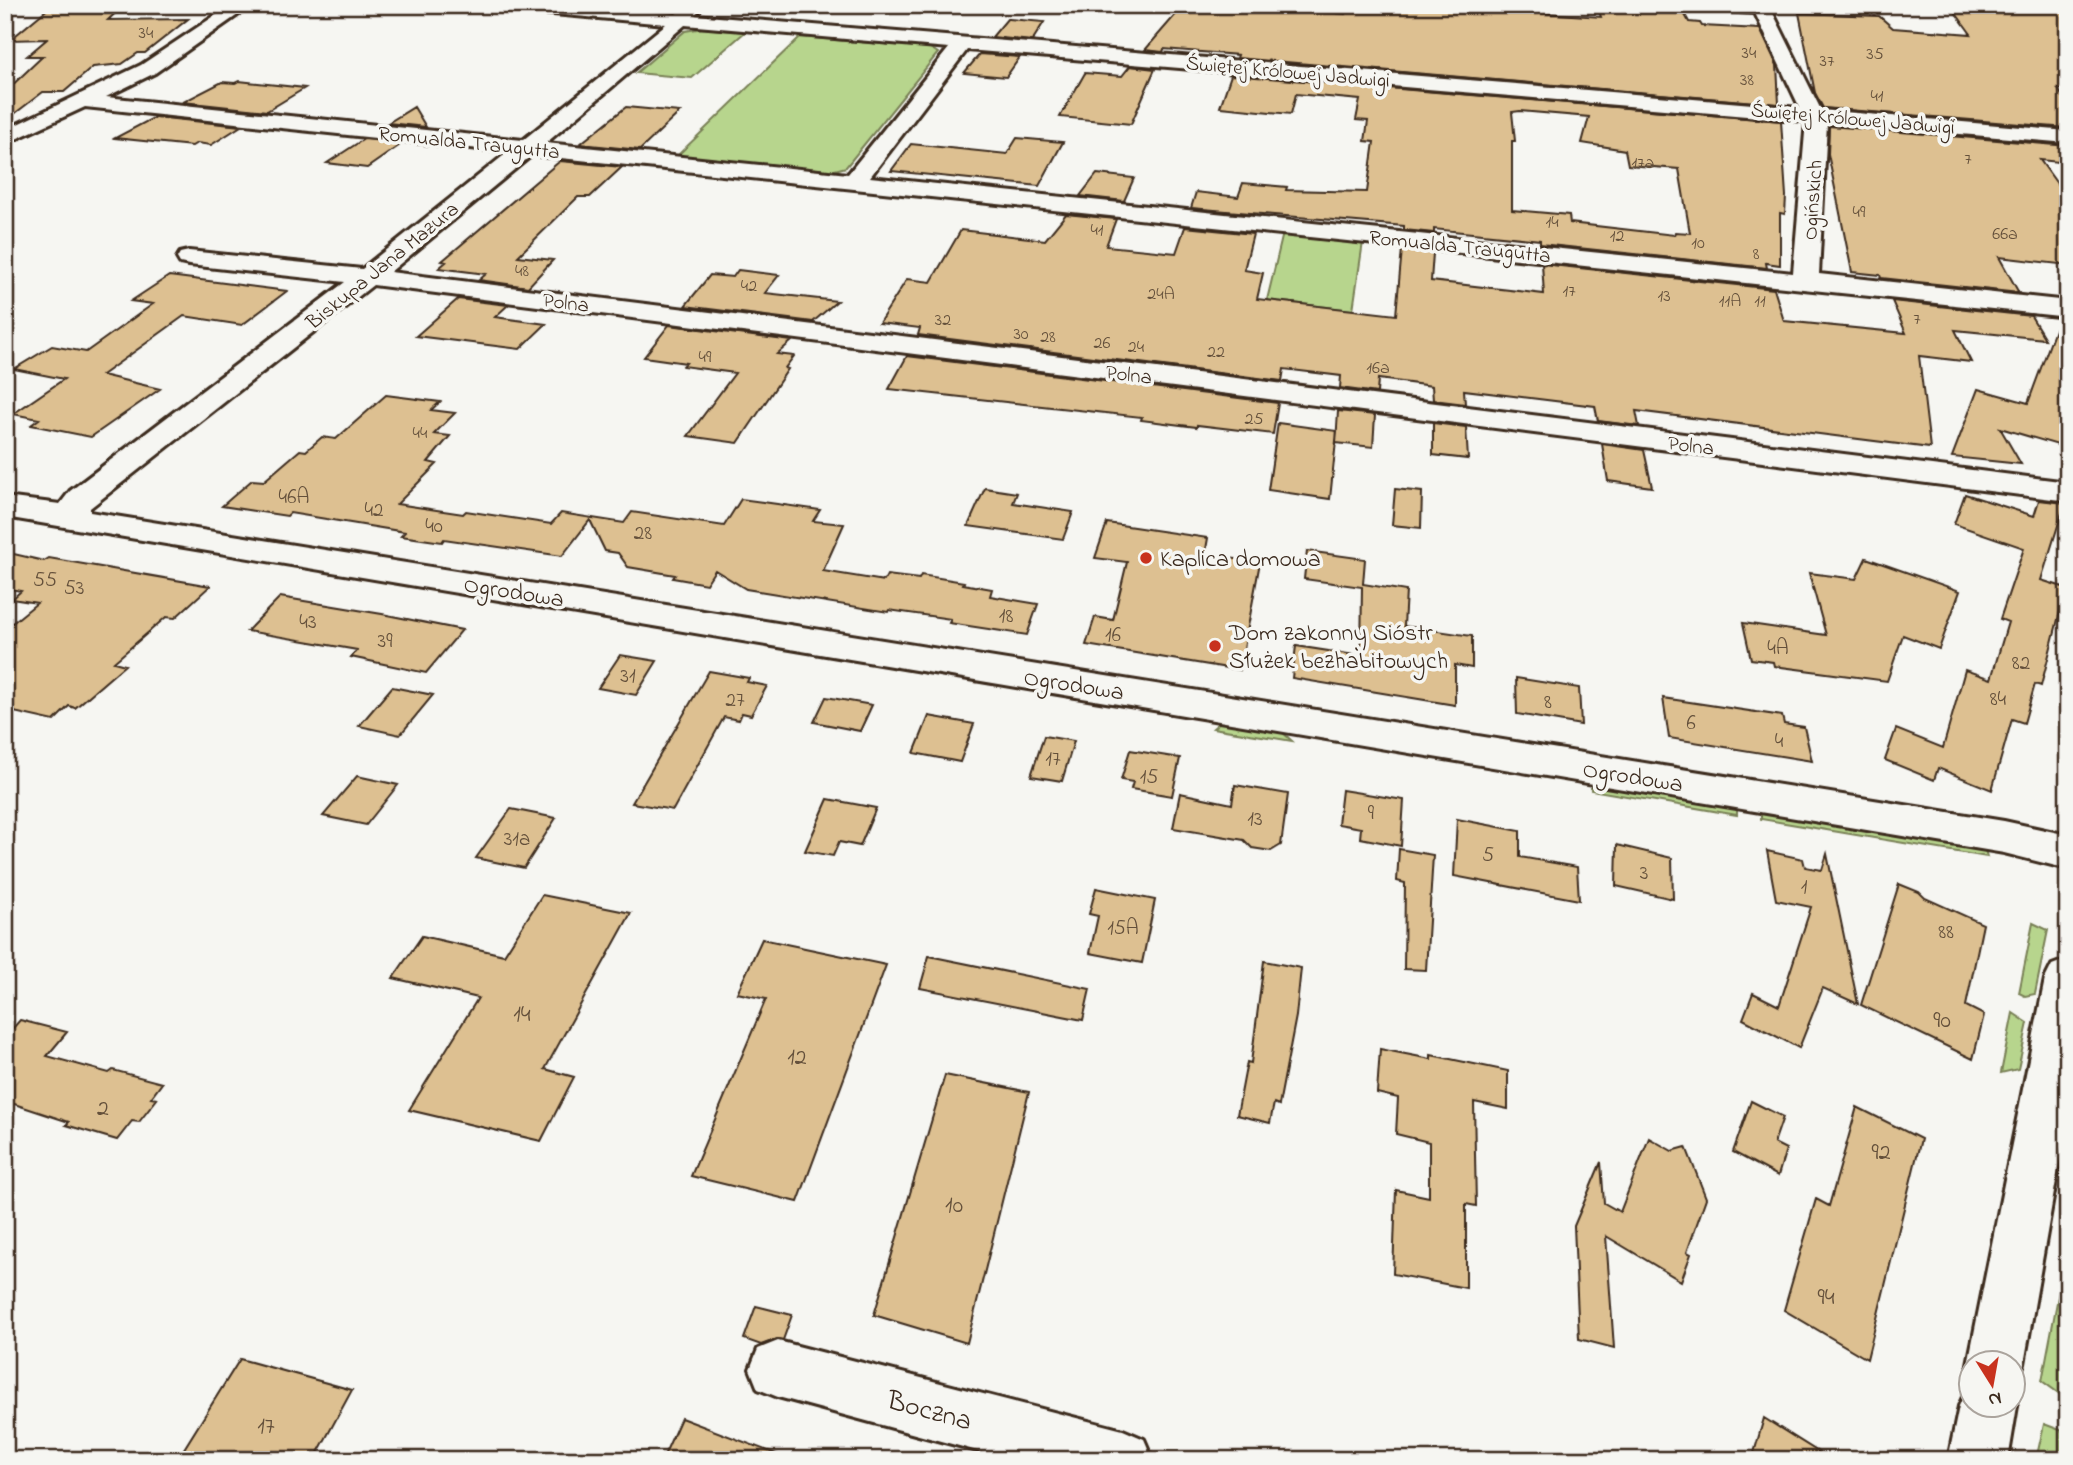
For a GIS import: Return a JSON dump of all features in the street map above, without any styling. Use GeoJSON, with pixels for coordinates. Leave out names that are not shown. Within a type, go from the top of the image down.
{"type":"FeatureCollection","features":[{"type":"Feature","properties":{"kind":"street"},"geometry":{"type":"LineString","coordinates":[[5,138],[157,63],[243,5]]}},
{"type":"Feature","properties":{"kind":"street","name":"Świętej Królowej Jadwigi"},"geometry":{"type":"LineString","coordinates":[[508,5],[690,12],[961,45],[2068,137]]}},
{"type":"Feature","properties":{"kind":"street"},"geometry":{"type":"LineString","coordinates":[[1706,5],[1761,7]]}},
{"type":"Feature","properties":{"kind":"street","name":"Ogińskich"},"geometry":{"type":"LineString","coordinates":[[1761,7],[1817,122],[1806,274],[1809,281]]}},
{"type":"Feature","properties":{"kind":"street","name":"Biskupa Jana Mazura"},"geometry":{"type":"LineString","coordinates":[[76,518],[74,508],[81,498],[202,408],[368,277],[690,12]]}},
{"type":"Feature","properties":{"kind":"street"},"geometry":{"type":"LineString","coordinates":[[853,183],[961,45]]}},
{"type":"Feature","properties":{"kind":"street","name":"Romualda Traugutta"},"geometry":{"type":"LineString","coordinates":[[84,101],[2068,309]]}},
{"type":"Feature","properties":{"kind":"street","name":"Polna"},"geometry":{"type":"LineString","coordinates":[[190,258],[368,277],[2068,492]]}},
{"type":"Feature","properties":{"kind":"street","name":"Ogrodowa"},"geometry":{"type":"LineString","coordinates":[[5,507],[2004,837],[2068,852]]}},
{"type":"Feature","properties":{"kind":"street"},"geometry":{"type":"LineString","coordinates":[[1998,1350],[2068,979]]}},
{"type":"Feature","properties":{"kind":"street","name":"Boczna"},"geometry":{"type":"LineString","coordinates":[[778,1369],[1123,1460]]}},
{"type":"Feature","properties":{"kind":"street"},"geometry":{"type":"LineString","coordinates":[[1978,1460],[1985,1420]]}},
{"type":"Feature","properties":{"kind":"green space"},"geometry":{"type":"Polygon","coordinates":[[[703,28],[745,32],[692,78],[636,73],[685,31],[703,28]]]}},
{"type":"Feature","properties":{"kind":"green space"},"geometry":{"type":"Polygon","coordinates":[[[800,37],[930,48],[938,53],[846,167],[827,172],[677,156],[800,37]]]}},
{"type":"Feature","properties":{"kind":"green space"},"geometry":{"type":"Polygon","coordinates":[[[1283,233],[1363,242],[1353,310],[1267,300],[1283,233]]]}},
{"type":"Feature","properties":{"kind":"green space"},"geometry":{"type":"Polygon","coordinates":[[[1221,721],[1281,731],[1292,741],[1213,728],[1221,721]]]}},
{"type":"Feature","properties":{"kind":"green space"},"geometry":{"type":"Polygon","coordinates":[[[1595,784],[1732,806],[1737,810],[1737,815],[1591,790],[1591,786],[1595,784]]]}},
{"type":"Feature","properties":{"kind":"green space"},"geometry":{"type":"Polygon","coordinates":[[[1764,812],[1985,850],[1987,857],[1761,819],[1764,812]]]}},
{"type":"Feature","properties":{"kind":"green space"},"geometry":{"type":"Polygon","coordinates":[[[2033,923],[2048,930],[2035,994],[2025,996],[2019,993],[2033,923]]]}},
{"type":"Feature","properties":{"kind":"green space"},"geometry":{"type":"Polygon","coordinates":[[[2013,1013],[2028,1023],[2018,1069],[2001,1073],[2013,1013]]]}},
{"type":"Feature","properties":{"kind":"green space"},"geometry":{"type":"Polygon","coordinates":[[[2068,1244],[2068,1400],[2042,1381],[2068,1244]]]}},
{"type":"Feature","properties":{"kind":"green space"},"geometry":{"type":"Polygon","coordinates":[[[2044,1424],[2068,1433],[2068,1460],[2036,1460],[2044,1424]]]}},
{"type":"Feature","properties":{"kind":"building"},"geometry":{"type":"Polygon","coordinates":[[[124,5],[108,20],[188,19],[145,53],[138,53],[122,64],[93,67],[64,92],[43,92],[5,121],[5,92],[43,56],[27,56],[47,39],[10,40],[51,6],[124,5]]]}},
{"type":"Feature","properties":{"kind":"building"},"geometry":{"type":"Polygon","coordinates":[[[1184,5],[1243,5],[1345,14],[1345,5],[1540,5],[1542,13],[1601,17],[1598,8],[1684,13],[1689,22],[1700,23],[1702,26],[1760,29],[1777,65],[1779,104],[1237,58],[1238,55],[1145,50],[1184,5]]]}},
{"type":"Feature","properties":{"kind":"building"},"geometry":{"type":"Polygon","coordinates":[[[1994,5],[2068,11],[2068,90],[2058,89],[2068,105],[2068,128],[1823,108],[1815,93],[1799,13],[1879,16],[1893,28],[1971,34],[1952,8],[2000,11],[1994,5]]]}},
{"type":"Feature","properties":{"kind":"building"},"geometry":{"type":"Polygon","coordinates":[[[1007,19],[1044,22],[1032,41],[992,37],[1007,19]]]}},
{"type":"Feature","properties":{"kind":"building"},"geometry":{"type":"Polygon","coordinates":[[[980,54],[1020,57],[1006,77],[964,73],[980,54]]]}},
{"type":"Feature","properties":{"kind":"building"},"geometry":{"type":"Polygon","coordinates":[[[1130,66],[1155,69],[1131,124],[1060,117],[1085,73],[1122,76],[1130,66]]]}},
{"type":"Feature","properties":{"kind":"building"},"geometry":{"type":"Polygon","coordinates":[[[1231,75],[1781,121],[1786,196],[1785,214],[1780,213],[1780,265],[1766,263],[1767,268],[1540,244],[1540,240],[1434,229],[1434,233],[1404,230],[1404,226],[1191,208],[1196,192],[1238,197],[1243,183],[1287,187],[1286,190],[1367,192],[1374,142],[1365,141],[1368,121],[1356,120],[1360,100],[1296,94],[1291,114],[1220,107],[1231,75]],[[1512,112],[1515,141],[1512,141],[1512,210],[1569,215],[1570,223],[1674,235],[1675,232],[1690,233],[1679,169],[1628,165],[1625,150],[1582,143],[1589,117],[1512,112]]]}},
{"type":"Feature","properties":{"kind":"building"},"geometry":{"type":"Polygon","coordinates":[[[239,81],[305,88],[267,111],[183,102],[222,82],[239,81]]]}},
{"type":"Feature","properties":{"kind":"building"},"geometry":{"type":"Polygon","coordinates":[[[414,107],[426,127],[388,123],[414,107]]]}},
{"type":"Feature","properties":{"kind":"building"},"geometry":{"type":"Polygon","coordinates":[[[626,107],[680,112],[640,150],[580,144],[626,107]]]}},
{"type":"Feature","properties":{"kind":"building"},"geometry":{"type":"Polygon","coordinates":[[[155,117],[241,126],[211,145],[197,143],[192,146],[115,138],[155,117]]]}},
{"type":"Feature","properties":{"kind":"building"},"geometry":{"type":"Polygon","coordinates":[[[1829,126],[2068,146],[2068,163],[2040,160],[2068,199],[2068,265],[1999,257],[2019,293],[1881,278],[1880,275],[1852,272],[1828,154],[1829,126]]]}},
{"type":"Feature","properties":{"kind":"building"},"geometry":{"type":"Polygon","coordinates":[[[1017,138],[1063,142],[1039,186],[891,171],[911,144],[1007,154],[1017,138]]]}},
{"type":"Feature","properties":{"kind":"building"},"geometry":{"type":"Polygon","coordinates":[[[364,139],[403,143],[367,168],[327,163],[364,139]]]}},
{"type":"Feature","properties":{"kind":"building"},"geometry":{"type":"Polygon","coordinates":[[[560,161],[622,167],[590,197],[578,197],[518,256],[553,260],[528,287],[479,280],[486,274],[439,268],[446,262],[442,261],[560,161]]]}},
{"type":"Feature","properties":{"kind":"building"},"geometry":{"type":"Polygon","coordinates":[[[1097,174],[1134,178],[1124,201],[1080,196],[1097,174]]]}},
{"type":"Feature","properties":{"kind":"building"},"geometry":{"type":"Polygon","coordinates":[[[1066,214],[1116,219],[1106,246],[1176,253],[1185,227],[1253,234],[1244,270],[1263,273],[1257,299],[1396,315],[1402,249],[1433,253],[1431,281],[1544,294],[1542,264],[1774,289],[1784,321],[1906,333],[1892,301],[2031,316],[2045,339],[1955,330],[1971,362],[1919,356],[1930,448],[1636,411],[1639,426],[1598,421],[1595,406],[1464,390],[1465,404],[1433,400],[1432,386],[1378,379],[1377,393],[1340,388],[1341,376],[1284,369],[1282,381],[918,335],[920,328],[879,323],[907,279],[931,282],[961,230],[1045,240],[1066,214]]]}},
{"type":"Feature","properties":{"kind":"building"},"geometry":{"type":"Polygon","coordinates":[[[738,270],[779,275],[765,293],[837,301],[813,322],[685,306],[710,275],[733,277],[738,270]]]}},
{"type":"Feature","properties":{"kind":"building"},"geometry":{"type":"Polygon","coordinates":[[[169,276],[287,291],[242,325],[184,316],[102,375],[160,389],[91,437],[31,425],[39,419],[13,414],[64,379],[14,369],[52,346],[86,352],[153,304],[131,301],[169,276]]]}},
{"type":"Feature","properties":{"kind":"building"},"geometry":{"type":"Polygon","coordinates":[[[458,299],[508,305],[495,317],[546,324],[520,349],[416,336],[458,299]]]}},
{"type":"Feature","properties":{"kind":"building"},"geometry":{"type":"Polygon","coordinates":[[[2059,319],[2068,320],[2068,448],[2000,428],[2021,464],[1952,457],[1978,389],[2028,403],[2059,319]]]}},
{"type":"Feature","properties":{"kind":"building"},"geometry":{"type":"Polygon","coordinates":[[[669,325],[792,341],[777,354],[794,356],[785,368],[788,369],[738,443],[688,436],[735,373],[683,366],[686,363],[644,357],[669,325]]]}},
{"type":"Feature","properties":{"kind":"building"},"geometry":{"type":"Polygon","coordinates":[[[907,356],[1278,403],[1273,434],[889,389],[907,356]]]}},
{"type":"Feature","properties":{"kind":"building"},"geometry":{"type":"Polygon","coordinates":[[[386,395],[440,402],[431,410],[455,413],[434,434],[450,436],[428,462],[437,464],[397,504],[551,524],[561,513],[624,523],[632,512],[724,526],[741,499],[820,510],[813,521],[844,524],[823,571],[884,581],[887,575],[919,579],[921,575],[992,589],[990,596],[1038,604],[1027,635],[949,623],[951,619],[888,612],[746,589],[715,570],[706,584],[673,578],[675,575],[628,567],[618,553],[605,551],[590,520],[562,556],[444,539],[442,542],[401,536],[405,532],[290,513],[287,516],[222,506],[252,480],[264,481],[300,450],[306,451],[322,437],[336,439],[386,395]]]}},
{"type":"Feature","properties":{"kind":"building"},"geometry":{"type":"Polygon","coordinates":[[[1338,411],[1375,415],[1373,447],[1336,443],[1338,411]]]}},
{"type":"Feature","properties":{"kind":"building"},"geometry":{"type":"Polygon","coordinates":[[[1278,423],[1337,431],[1330,499],[1268,490],[1278,423]]]}},
{"type":"Feature","properties":{"kind":"building"},"geometry":{"type":"Polygon","coordinates":[[[1433,423],[1466,427],[1468,459],[1433,455],[1433,423]]]}},
{"type":"Feature","properties":{"kind":"building"},"geometry":{"type":"Polygon","coordinates":[[[1602,444],[1644,450],[1652,487],[1608,481],[1602,444]]]}},
{"type":"Feature","properties":{"kind":"building"},"geometry":{"type":"Polygon","coordinates":[[[985,488],[1017,493],[1013,503],[1073,512],[1063,539],[968,526],[985,488]]]}},
{"type":"Feature","properties":{"kind":"building"},"geometry":{"type":"Polygon","coordinates":[[[1395,489],[1422,492],[1421,528],[1392,525],[1395,489]]]}},
{"type":"Feature","properties":{"kind":"building"},"geometry":{"type":"Polygon","coordinates":[[[1965,494],[2034,516],[2039,500],[2065,503],[2041,580],[2066,588],[2041,686],[2035,684],[2024,723],[2012,719],[1992,790],[1938,768],[1934,780],[1885,760],[1896,729],[1943,748],[1965,670],[1991,679],[2008,622],[2000,619],[2024,548],[1954,524],[1965,494]]]}},
{"type":"Feature","properties":{"kind":"building"},"geometry":{"type":"Polygon","coordinates":[[[1107,523],[1208,538],[1205,555],[1260,562],[1240,670],[1086,645],[1095,617],[1113,620],[1127,562],[1095,558],[1107,523]]]}},
{"type":"Feature","properties":{"kind":"building"},"geometry":{"type":"Polygon","coordinates":[[[1307,551],[1365,559],[1363,584],[1406,591],[1404,626],[1472,636],[1472,668],[1455,665],[1455,705],[1292,678],[1296,646],[1361,656],[1362,587],[1304,579],[1307,551]]]}},
{"type":"Feature","properties":{"kind":"building"},"geometry":{"type":"Polygon","coordinates":[[[5,552],[44,561],[49,558],[210,586],[175,618],[166,617],[114,662],[125,665],[75,708],[69,706],[54,721],[5,710],[5,629],[37,603],[12,599],[21,591],[5,588],[5,552]]]}},
{"type":"Feature","properties":{"kind":"building"},"geometry":{"type":"Polygon","coordinates":[[[1866,558],[1960,591],[1939,649],[1903,635],[1887,681],[1774,666],[1773,662],[1751,659],[1743,623],[1826,635],[1809,573],[1856,579],[1866,558]]]}},
{"type":"Feature","properties":{"kind":"building"},"geometry":{"type":"Polygon","coordinates":[[[280,597],[462,630],[426,673],[351,657],[357,650],[247,631],[280,597]]]}},
{"type":"Feature","properties":{"kind":"building"},"geometry":{"type":"Polygon","coordinates":[[[620,655],[657,661],[636,695],[598,688],[620,655]]]}},
{"type":"Feature","properties":{"kind":"building"},"geometry":{"type":"Polygon","coordinates":[[[709,671],[749,678],[747,682],[767,686],[751,715],[742,713],[739,720],[724,717],[673,810],[632,803],[709,671]]]}},
{"type":"Feature","properties":{"kind":"building"},"geometry":{"type":"Polygon","coordinates":[[[1516,678],[1579,688],[1581,725],[1517,714],[1516,678]]]}},
{"type":"Feature","properties":{"kind":"building"},"geometry":{"type":"Polygon","coordinates":[[[392,687],[433,695],[400,735],[359,726],[392,687]]]}},
{"type":"Feature","properties":{"kind":"building"},"geometry":{"type":"Polygon","coordinates":[[[826,697],[872,705],[860,731],[814,722],[826,697]]]}},
{"type":"Feature","properties":{"kind":"building"},"geometry":{"type":"Polygon","coordinates":[[[1663,698],[1782,716],[1784,724],[1804,727],[1812,761],[1669,738],[1663,698]]]}},
{"type":"Feature","properties":{"kind":"building"},"geometry":{"type":"Polygon","coordinates":[[[929,716],[974,724],[960,762],[914,753],[929,716]]]}},
{"type":"Feature","properties":{"kind":"building"},"geometry":{"type":"Polygon","coordinates":[[[1044,736],[1074,741],[1062,781],[1031,776],[1044,736]]]}},
{"type":"Feature","properties":{"kind":"building"},"geometry":{"type":"Polygon","coordinates":[[[1130,750],[1180,758],[1172,796],[1131,789],[1133,782],[1121,780],[1130,750]]]}},
{"type":"Feature","properties":{"kind":"building"},"geometry":{"type":"Polygon","coordinates":[[[357,776],[398,785],[366,825],[323,816],[357,776]]]}},
{"type":"Feature","properties":{"kind":"building"},"geometry":{"type":"Polygon","coordinates":[[[1235,785],[1288,794],[1281,845],[1271,851],[1252,848],[1244,840],[1173,828],[1180,793],[1232,804],[1235,785]]]}},
{"type":"Feature","properties":{"kind":"building"},"geometry":{"type":"Polygon","coordinates":[[[1342,790],[1404,800],[1401,846],[1360,838],[1361,828],[1338,824],[1342,790]]]}},
{"type":"Feature","properties":{"kind":"building"},"geometry":{"type":"Polygon","coordinates":[[[828,799],[876,808],[860,846],[839,842],[833,856],[805,851],[828,799]]]}},
{"type":"Feature","properties":{"kind":"building"},"geometry":{"type":"Polygon","coordinates":[[[511,809],[556,818],[524,868],[476,858],[511,809]]]}},
{"type":"Feature","properties":{"kind":"building"},"geometry":{"type":"Polygon","coordinates":[[[1457,819],[1520,831],[1520,857],[1577,867],[1579,900],[1454,876],[1457,819]]]}},
{"type":"Feature","properties":{"kind":"building"},"geometry":{"type":"Polygon","coordinates":[[[1617,845],[1672,858],[1673,899],[1616,886],[1617,845]]]}},
{"type":"Feature","properties":{"kind":"building"},"geometry":{"type":"Polygon","coordinates":[[[1399,849],[1433,855],[1426,970],[1404,969],[1405,883],[1397,881],[1399,849]]]}},
{"type":"Feature","properties":{"kind":"building"},"geometry":{"type":"Polygon","coordinates":[[[1767,851],[1803,859],[1805,867],[1822,870],[1827,854],[1858,1004],[1823,988],[1799,1048],[1743,1019],[1753,993],[1779,1006],[1811,907],[1776,900],[1767,851]]]}},
{"type":"Feature","properties":{"kind":"building"},"geometry":{"type":"Polygon","coordinates":[[[1899,884],[1983,924],[1966,1006],[1984,1015],[1973,1059],[1861,1005],[1899,884]]]}},
{"type":"Feature","properties":{"kind":"building"},"geometry":{"type":"Polygon","coordinates":[[[1096,888],[1155,900],[1142,963],[1090,953],[1098,916],[1089,914],[1096,888]]]}},
{"type":"Feature","properties":{"kind":"building"},"geometry":{"type":"Polygon","coordinates":[[[542,895],[631,913],[545,1069],[574,1077],[541,1141],[409,1110],[478,998],[393,978],[422,936],[504,955],[542,895]]]}},
{"type":"Feature","properties":{"kind":"building"},"geometry":{"type":"Polygon","coordinates":[[[762,939],[886,965],[798,1202],[691,1176],[766,999],[737,993],[762,939]]]}},
{"type":"Feature","properties":{"kind":"building"},"geometry":{"type":"Polygon","coordinates":[[[929,956],[1090,989],[1083,1020],[920,988],[929,956]]]}},
{"type":"Feature","properties":{"kind":"building"},"geometry":{"type":"Polygon","coordinates":[[[1264,961],[1301,968],[1296,1016],[1279,1105],[1274,1103],[1270,1123],[1237,1115],[1247,1062],[1251,1063],[1264,961]]]}},
{"type":"Feature","properties":{"kind":"building"},"geometry":{"type":"Polygon","coordinates":[[[20,1020],[67,1032],[47,1056],[109,1073],[113,1070],[162,1083],[151,1098],[157,1099],[139,1122],[132,1121],[117,1140],[66,1125],[69,1122],[5,1101],[5,1037],[20,1020]]]}},
{"type":"Feature","properties":{"kind":"building"},"geometry":{"type":"Polygon","coordinates":[[[1380,1049],[1431,1059],[1431,1055],[1508,1071],[1508,1109],[1474,1102],[1476,1206],[1466,1204],[1466,1288],[1393,1274],[1396,1190],[1429,1197],[1429,1142],[1396,1134],[1398,1098],[1377,1093],[1380,1049]]]}},
{"type":"Feature","properties":{"kind":"building"},"geometry":{"type":"Polygon","coordinates":[[[945,1075],[1029,1092],[967,1343],[874,1315],[945,1075]]]}},
{"type":"Feature","properties":{"kind":"building"},"geometry":{"type":"Polygon","coordinates":[[[1751,1101],[1783,1117],[1774,1143],[1786,1149],[1778,1176],[1733,1152],[1751,1101]]]}},
{"type":"Feature","properties":{"kind":"building"},"geometry":{"type":"Polygon","coordinates":[[[1857,1107],[1921,1139],[1867,1359],[1784,1310],[1816,1199],[1829,1206],[1857,1107]]]}},
{"type":"Feature","properties":{"kind":"building"},"geometry":{"type":"Polygon","coordinates":[[[1649,1138],[1672,1151],[1686,1147],[1706,1198],[1687,1252],[1691,1254],[1681,1281],[1606,1236],[1614,1348],[1579,1339],[1574,1226],[1601,1162],[1604,1203],[1620,1212],[1649,1138]]]}},
{"type":"Feature","properties":{"kind":"building"},"geometry":{"type":"Polygon","coordinates":[[[756,1306],[792,1315],[783,1340],[777,1339],[761,1345],[744,1339],[756,1306]]]}},
{"type":"Feature","properties":{"kind":"building"},"geometry":{"type":"Polygon","coordinates":[[[240,1359],[352,1390],[314,1460],[177,1460],[240,1359]]]}},
{"type":"Feature","properties":{"kind":"building"},"geometry":{"type":"Polygon","coordinates":[[[681,1418],[784,1457],[784,1460],[662,1460],[681,1418]]]}},
{"type":"Feature","properties":{"kind":"building"},"geometry":{"type":"Polygon","coordinates":[[[1764,1418],[1831,1460],[1752,1460],[1764,1418]]]}},
{"type":"Feature","properties":{"kind":"place","name":"Kaplica domowa"},"geometry":{"type":"Point","coordinates":[1146,558]}},
{"type":"Feature","properties":{"kind":"place","name":"Dom zakonny Sióstr Służek bezhabitowych"},"geometry":{"type":"Point","coordinates":[1215,646]}}]}
